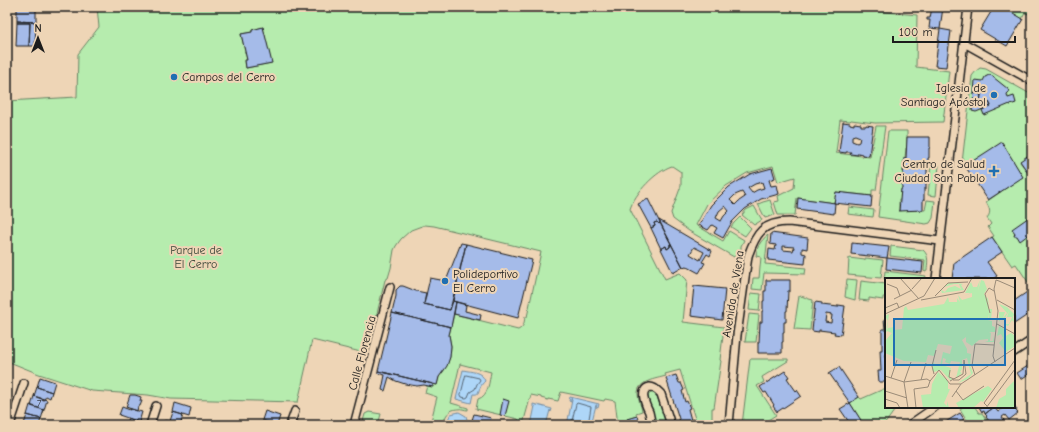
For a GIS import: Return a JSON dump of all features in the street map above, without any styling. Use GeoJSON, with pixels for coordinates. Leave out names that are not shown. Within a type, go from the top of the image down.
{"type":"FeatureCollection","features":[{"type":"Feature","properties":{"kind":"street"},"geometry":{"type":"LineString","coordinates":[[936,278],[968,7]]}},
{"type":"Feature","properties":{"kind":"street"},"geometry":{"type":"LineString","coordinates":[[964,43],[1032,81]]}},
{"type":"Feature","properties":{"kind":"street","name":"Avenida de Viena"},"geometry":{"type":"LineString","coordinates":[[729,425],[737,335],[747,261],[752,244],[757,235],[764,228],[776,223],[789,222],[940,240]]}},
{"type":"Feature","properties":{"kind":"street","name":"Calle Florencia"},"geometry":{"type":"LineString","coordinates":[[354,425],[390,287]]}},
{"type":"Feature","properties":{"kind":"street"},"geometry":{"type":"LineString","coordinates":[[1015,351],[1032,340]]}},
{"type":"Feature","properties":{"kind":"street"},"geometry":{"type":"LineString","coordinates":[[10,425],[24,383]]}},
{"type":"Feature","properties":{"kind":"street"},"geometry":{"type":"LineString","coordinates":[[652,425],[643,399],[644,394],[649,387],[658,390],[661,394],[671,425]]}},
{"type":"Feature","properties":{"kind":"street"},"geometry":{"type":"LineString","coordinates":[[150,425],[156,406]]}},
{"type":"Feature","properties":{"kind":"street"},"geometry":{"type":"LineString","coordinates":[[909,425],[934,408]]}},
{"type":"Feature","properties":{"kind":"street"},"geometry":{"type":"LineString","coordinates":[[290,425],[295,411]]}},
{"type":"Feature","properties":{"kind":"green space","name":"Parque de El Cerro"},"geometry":{"type":"Polygon","coordinates":[[[97,7],[876,7],[876,11],[917,15],[916,67],[949,71],[943,122],[875,123],[840,120],[836,153],[870,157],[876,126],[885,126],[876,190],[872,190],[872,196],[836,192],[834,203],[797,198],[795,215],[778,215],[774,202],[779,201],[778,196],[794,188],[795,177],[778,182],[773,166],[747,173],[726,186],[707,204],[696,225],[723,241],[729,231],[744,240],[741,246],[741,252],[734,257],[689,231],[673,219],[671,213],[681,186],[681,172],[672,166],[659,173],[647,183],[636,196],[630,209],[665,279],[680,273],[687,280],[683,322],[724,327],[721,361],[714,408],[712,408],[712,425],[697,425],[680,370],[665,374],[666,376],[648,381],[641,386],[638,398],[642,411],[636,413],[637,416],[627,419],[629,425],[618,425],[615,401],[605,399],[604,401],[561,392],[558,401],[531,395],[523,424],[520,423],[518,419],[476,409],[478,399],[486,392],[491,372],[460,364],[451,403],[468,408],[468,410],[452,410],[446,416],[444,425],[430,425],[437,397],[425,393],[427,386],[432,387],[433,384],[437,385],[439,377],[445,369],[450,357],[451,346],[449,335],[454,314],[518,330],[520,329],[523,325],[525,317],[527,317],[541,252],[434,226],[425,225],[411,230],[401,239],[394,250],[391,268],[388,278],[385,280],[368,351],[365,353],[312,340],[298,402],[171,399],[148,395],[92,391],[39,374],[7,361],[7,101],[77,97],[78,54],[99,27],[97,7]],[[263,27],[252,30],[252,32],[241,34],[247,60],[245,61],[246,68],[271,63],[263,27]]]}},
{"type":"Feature","properties":{"kind":"green space"},"geometry":{"type":"Polygon","coordinates":[[[1002,7],[1031,7],[1028,14],[1025,13],[1022,19],[1002,7]]]}},
{"type":"Feature","properties":{"kind":"green space"},"geometry":{"type":"Polygon","coordinates":[[[980,68],[986,69],[1032,95],[1032,153],[1020,162],[1029,174],[1032,172],[1032,288],[1016,264],[1012,266],[992,237],[994,236],[988,227],[991,224],[987,218],[990,212],[986,202],[1022,177],[965,166],[962,163],[972,76],[980,68]]]}},
{"type":"Feature","properties":{"kind":"green space"},"geometry":{"type":"Polygon","coordinates":[[[888,131],[907,131],[907,148],[903,169],[901,200],[899,200],[899,210],[925,210],[927,200],[935,201],[933,218],[930,223],[926,224],[878,217],[888,131]]]}},
{"type":"Feature","properties":{"kind":"green space"},"geometry":{"type":"Polygon","coordinates":[[[931,164],[939,165],[936,196],[928,195],[931,164]]]}},
{"type":"Feature","properties":{"kind":"green space"},"geometry":{"type":"Polygon","coordinates":[[[770,200],[775,215],[765,218],[758,204],[770,200]]]}},
{"type":"Feature","properties":{"kind":"green space"},"geometry":{"type":"Polygon","coordinates":[[[754,206],[762,220],[754,225],[742,215],[746,210],[754,206]]]}},
{"type":"Feature","properties":{"kind":"green space"},"geometry":{"type":"Polygon","coordinates":[[[849,207],[874,210],[873,217],[848,214],[849,207]]]}},
{"type":"Feature","properties":{"kind":"green space"},"geometry":{"type":"Polygon","coordinates":[[[740,217],[751,228],[745,236],[731,227],[740,217]]]}},
{"type":"Feature","properties":{"kind":"green space"},"geometry":{"type":"Polygon","coordinates":[[[768,235],[765,264],[806,268],[805,274],[764,273],[762,290],[752,289],[753,278],[759,278],[761,257],[756,256],[757,250],[759,244],[768,235]]]}},
{"type":"Feature","properties":{"kind":"green space"},"geometry":{"type":"Polygon","coordinates":[[[891,246],[923,250],[927,255],[927,271],[924,271],[925,260],[890,256],[891,246]]]}},
{"type":"Feature","properties":{"kind":"green space"},"geometry":{"type":"Polygon","coordinates":[[[849,258],[883,260],[881,278],[848,275],[849,258]]]}},
{"type":"Feature","properties":{"kind":"green space"},"geometry":{"type":"Polygon","coordinates":[[[885,271],[926,276],[925,278],[884,279],[885,271]]]}},
{"type":"Feature","properties":{"kind":"green space"},"geometry":{"type":"Polygon","coordinates":[[[847,279],[857,280],[855,300],[845,297],[847,279]]]}},
{"type":"Feature","properties":{"kind":"green space"},"geometry":{"type":"Polygon","coordinates":[[[861,281],[885,284],[885,297],[883,297],[883,300],[869,298],[869,301],[859,300],[861,281]]]}},
{"type":"Feature","properties":{"kind":"green space"},"geometry":{"type":"Polygon","coordinates":[[[751,293],[761,294],[759,311],[749,310],[751,293]]]}},
{"type":"Feature","properties":{"kind":"green space"},"geometry":{"type":"Polygon","coordinates":[[[799,296],[813,300],[810,330],[794,329],[799,296]]]}},
{"type":"Feature","properties":{"kind":"green space"},"geometry":{"type":"Polygon","coordinates":[[[749,314],[759,315],[756,342],[745,342],[749,314]]]}},
{"type":"Feature","properties":{"kind":"green space"},"geometry":{"type":"Polygon","coordinates":[[[750,359],[788,359],[788,361],[762,377],[764,382],[757,386],[776,415],[760,425],[742,425],[750,359]]]}},
{"type":"Feature","properties":{"kind":"green space"},"geometry":{"type":"Polygon","coordinates":[[[885,388],[885,408],[896,408],[884,425],[864,425],[850,403],[859,397],[861,399],[885,388]]]}},
{"type":"Feature","properties":{"kind":"green space"},"geometry":{"type":"Polygon","coordinates":[[[654,393],[657,396],[667,425],[656,425],[648,400],[648,395],[654,393]]]}},
{"type":"Feature","properties":{"kind":"green space"},"geometry":{"type":"Polygon","coordinates":[[[976,408],[979,413],[982,413],[990,425],[964,425],[968,422],[960,409],[976,408]]]}},
{"type":"Feature","properties":{"kind":"green space"},"geometry":{"type":"Polygon","coordinates":[[[369,412],[381,414],[378,425],[362,425],[365,414],[369,412]]]}},
{"type":"Feature","properties":{"kind":"water"},"geometry":{"type":"Polygon","coordinates":[[[463,370],[481,375],[485,381],[478,393],[473,394],[471,403],[456,399],[463,370]]]}},
{"type":"Feature","properties":{"kind":"water"},"geometry":{"type":"Polygon","coordinates":[[[570,397],[599,404],[598,408],[596,405],[591,425],[567,425],[572,400],[571,399],[571,402],[569,401],[570,397]]]}},
{"type":"Feature","properties":{"kind":"water"},"geometry":{"type":"Polygon","coordinates":[[[533,404],[552,409],[551,412],[550,410],[546,425],[531,425],[535,406],[534,408],[533,404]]]}},
{"type":"Feature","properties":{"kind":"water"},"geometry":{"type":"Polygon","coordinates":[[[459,412],[466,416],[468,423],[467,425],[448,425],[447,421],[451,414],[459,412]]]}},
{"type":"Feature","properties":{"kind":"building"},"geometry":{"type":"Polygon","coordinates":[[[17,7],[36,7],[36,22],[17,21],[17,7]]]}},
{"type":"Feature","properties":{"kind":"building"},"geometry":{"type":"Polygon","coordinates":[[[932,7],[943,7],[940,29],[929,28],[930,20],[927,20],[927,18],[930,18],[932,7]]]}},
{"type":"Feature","properties":{"kind":"building"},"geometry":{"type":"Polygon","coordinates":[[[994,7],[1003,7],[1023,19],[1007,46],[980,30],[994,7]]]}},
{"type":"Feature","properties":{"kind":"building"},"geometry":{"type":"Polygon","coordinates":[[[17,21],[36,22],[35,46],[29,46],[30,23],[17,23],[17,21]]]}},
{"type":"Feature","properties":{"kind":"building"},"geometry":{"type":"Polygon","coordinates":[[[17,23],[30,23],[29,46],[16,46],[17,23]]]}},
{"type":"Feature","properties":{"kind":"building"},"geometry":{"type":"Polygon","coordinates":[[[263,27],[272,63],[246,68],[245,60],[247,60],[241,34],[252,32],[252,30],[263,27]]]}},
{"type":"Feature","properties":{"kind":"building"},"geometry":{"type":"Polygon","coordinates":[[[940,29],[951,31],[946,67],[935,66],[940,29]]]}},
{"type":"Feature","properties":{"kind":"building","name":"Iglesia de Santiago Apóstol"},"geometry":{"type":"Polygon","coordinates":[[[989,75],[993,76],[1008,89],[1008,98],[1014,96],[1016,103],[984,115],[982,110],[991,106],[989,102],[982,104],[980,103],[981,94],[974,93],[975,80],[983,81],[985,77],[989,75]]]}},
{"type":"Feature","properties":{"kind":"building"},"geometry":{"type":"Polygon","coordinates":[[[974,93],[981,94],[980,103],[982,104],[989,102],[991,106],[976,112],[972,111],[974,93]]]}},
{"type":"Feature","properties":{"kind":"building"},"geometry":{"type":"Polygon","coordinates":[[[843,122],[854,125],[854,123],[861,124],[861,126],[873,126],[869,156],[858,153],[858,155],[850,154],[851,152],[839,152],[843,122]],[[855,135],[852,136],[852,141],[857,143],[859,142],[860,137],[855,135]]]}},
{"type":"Feature","properties":{"kind":"building"},"geometry":{"type":"Polygon","coordinates":[[[907,137],[930,137],[923,210],[899,211],[904,158],[906,158],[907,137]]]}},
{"type":"Feature","properties":{"kind":"building","name":"Centro de Salud Ciudad San Pablo"},"geometry":{"type":"Polygon","coordinates":[[[1002,142],[1023,177],[988,200],[965,166],[1002,142]]]}},
{"type":"Feature","properties":{"kind":"building"},"geometry":{"type":"Polygon","coordinates":[[[1032,153],[1032,172],[1029,174],[1020,161],[1032,153]]]}},
{"type":"Feature","properties":{"kind":"building"},"geometry":{"type":"Polygon","coordinates":[[[772,168],[775,178],[769,180],[771,186],[777,185],[779,194],[761,199],[745,209],[732,222],[723,238],[714,233],[717,228],[712,225],[708,230],[699,225],[711,205],[729,187],[750,174],[772,168]],[[762,182],[748,188],[752,193],[764,188],[762,182]],[[742,192],[735,195],[730,200],[735,205],[745,197],[742,192]],[[725,206],[719,211],[716,218],[721,221],[729,211],[725,206]]]}},
{"type":"Feature","properties":{"kind":"building"},"geometry":{"type":"Polygon","coordinates":[[[836,192],[872,196],[871,207],[834,203],[836,192]]]}},
{"type":"Feature","properties":{"kind":"building"},"geometry":{"type":"Polygon","coordinates":[[[798,198],[835,203],[834,214],[797,209],[798,198]]]}},
{"type":"Feature","properties":{"kind":"building"},"geometry":{"type":"Polygon","coordinates":[[[648,199],[660,223],[654,223],[655,226],[651,228],[638,204],[648,199]]]}},
{"type":"Feature","properties":{"kind":"building"},"geometry":{"type":"Polygon","coordinates":[[[1032,215],[1032,232],[1020,241],[1017,236],[1014,236],[1015,233],[1012,229],[1032,215]]]}},
{"type":"Feature","properties":{"kind":"building"},"geometry":{"type":"Polygon","coordinates":[[[659,220],[712,251],[710,256],[707,254],[702,262],[705,263],[699,273],[686,266],[683,267],[659,220]],[[694,247],[690,254],[700,260],[704,252],[694,247]]]}},
{"type":"Feature","properties":{"kind":"building"},"geometry":{"type":"Polygon","coordinates":[[[657,222],[659,224],[660,223],[671,244],[667,249],[666,246],[661,249],[651,228],[655,226],[654,223],[657,222]]]}},
{"type":"Feature","properties":{"kind":"building"},"geometry":{"type":"Polygon","coordinates":[[[771,233],[808,238],[807,249],[802,248],[802,253],[806,254],[805,264],[768,260],[769,249],[775,250],[776,245],[770,244],[771,233]],[[783,246],[783,250],[793,251],[794,247],[783,246]]]}},
{"type":"Feature","properties":{"kind":"building"},"geometry":{"type":"Polygon","coordinates":[[[992,237],[1002,252],[987,262],[997,276],[994,278],[952,278],[954,263],[992,237]]]}},
{"type":"Feature","properties":{"kind":"building"},"geometry":{"type":"Polygon","coordinates":[[[461,243],[466,244],[450,310],[424,304],[430,278],[446,281],[461,243]]]}},
{"type":"Feature","properties":{"kind":"building"},"geometry":{"type":"Polygon","coordinates":[[[852,243],[889,247],[887,258],[851,254],[852,243]]]}},
{"type":"Feature","properties":{"kind":"building"},"geometry":{"type":"Polygon","coordinates":[[[466,244],[532,260],[518,318],[453,301],[466,244]]]}},
{"type":"Feature","properties":{"kind":"building"},"geometry":{"type":"Polygon","coordinates":[[[670,244],[683,267],[673,273],[661,249],[666,246],[667,249],[670,247],[670,244]]]}},
{"type":"Feature","properties":{"kind":"building"},"geometry":{"type":"Polygon","coordinates":[[[887,258],[923,262],[922,273],[886,269],[887,258]]]}},
{"type":"Feature","properties":{"kind":"building"},"geometry":{"type":"Polygon","coordinates":[[[766,280],[790,280],[786,322],[784,322],[782,353],[758,353],[760,322],[762,322],[766,280]]]}},
{"type":"Feature","properties":{"kind":"building"},"geometry":{"type":"Polygon","coordinates":[[[400,286],[426,293],[424,304],[450,310],[453,301],[456,302],[451,327],[392,313],[396,290],[400,286]]]}},
{"type":"Feature","properties":{"kind":"building"},"geometry":{"type":"Polygon","coordinates":[[[694,286],[725,289],[722,320],[691,316],[694,286]]]}},
{"type":"Feature","properties":{"kind":"building"},"geometry":{"type":"Polygon","coordinates":[[[1030,290],[1032,293],[1032,312],[1015,323],[1015,300],[1030,290]]]}},
{"type":"Feature","properties":{"kind":"building"},"geometry":{"type":"Polygon","coordinates":[[[456,302],[466,305],[465,311],[481,315],[480,320],[454,314],[456,302]]]}},
{"type":"Feature","properties":{"kind":"building"},"geometry":{"type":"Polygon","coordinates":[[[815,302],[822,303],[822,305],[838,307],[838,305],[845,306],[841,335],[834,334],[835,332],[819,330],[819,332],[812,331],[815,302]],[[826,314],[825,322],[831,323],[832,315],[826,314]]]}},
{"type":"Feature","properties":{"kind":"building"},"geometry":{"type":"Polygon","coordinates":[[[392,313],[451,327],[449,335],[451,346],[450,357],[447,366],[439,377],[437,385],[378,371],[392,313]]]}},
{"type":"Feature","properties":{"kind":"building"},"geometry":{"type":"Polygon","coordinates":[[[882,329],[885,329],[885,382],[879,382],[878,371],[881,371],[880,350],[882,350],[882,329]]]}},
{"type":"Feature","properties":{"kind":"building"},"geometry":{"type":"Polygon","coordinates":[[[1031,364],[1032,372],[1021,379],[1017,373],[1031,364]]]}},
{"type":"Feature","properties":{"kind":"building"},"geometry":{"type":"Polygon","coordinates":[[[839,367],[859,397],[850,403],[829,373],[839,367]]]}},
{"type":"Feature","properties":{"kind":"building"},"geometry":{"type":"Polygon","coordinates":[[[378,371],[433,384],[433,387],[405,384],[389,377],[385,391],[382,390],[385,375],[377,373],[378,371]]]}},
{"type":"Feature","properties":{"kind":"building"},"geometry":{"type":"Polygon","coordinates":[[[785,371],[789,377],[787,378],[801,396],[777,412],[766,392],[764,393],[760,387],[785,371]]]}},
{"type":"Feature","properties":{"kind":"building"},"geometry":{"type":"Polygon","coordinates":[[[676,375],[684,390],[682,391],[685,402],[687,401],[690,408],[688,409],[691,420],[693,419],[695,425],[681,425],[666,378],[676,375]]]}},
{"type":"Feature","properties":{"kind":"building"},"geometry":{"type":"Polygon","coordinates":[[[40,377],[55,382],[52,392],[37,387],[40,377]]]}},
{"type":"Feature","properties":{"kind":"building"},"geometry":{"type":"Polygon","coordinates":[[[37,387],[52,392],[50,398],[46,396],[44,400],[34,396],[37,387]]]}},
{"type":"Feature","properties":{"kind":"building"},"geometry":{"type":"Polygon","coordinates":[[[130,395],[141,397],[140,401],[142,401],[140,406],[138,406],[137,411],[126,407],[130,395]]]}},
{"type":"Feature","properties":{"kind":"building"},"geometry":{"type":"Polygon","coordinates":[[[34,396],[47,400],[44,410],[31,406],[34,396]]]}},
{"type":"Feature","properties":{"kind":"building"},"geometry":{"type":"Polygon","coordinates":[[[503,399],[509,401],[505,416],[500,415],[503,399]]]}},
{"type":"Feature","properties":{"kind":"building"},"geometry":{"type":"Polygon","coordinates":[[[175,403],[191,408],[189,417],[173,412],[175,403]]]}},
{"type":"Feature","properties":{"kind":"building"},"geometry":{"type":"Polygon","coordinates":[[[850,403],[864,425],[851,425],[840,409],[850,403]]]}},
{"type":"Feature","properties":{"kind":"building"},"geometry":{"type":"Polygon","coordinates":[[[30,405],[44,410],[41,419],[27,415],[30,405]]]}},
{"type":"Feature","properties":{"kind":"building"},"geometry":{"type":"Polygon","coordinates":[[[122,407],[142,412],[139,422],[119,415],[122,407]]]}},
{"type":"Feature","properties":{"kind":"building"},"geometry":{"type":"Polygon","coordinates":[[[1015,407],[1018,413],[1009,420],[1005,415],[1002,417],[1005,422],[1001,425],[992,425],[985,414],[993,408],[995,408],[998,412],[1001,410],[1000,408],[1015,408],[1015,407]]]}},
{"type":"Feature","properties":{"kind":"building"},"geometry":{"type":"Polygon","coordinates":[[[980,408],[993,408],[985,414],[984,411],[982,412],[980,408]]]}},
{"type":"Feature","properties":{"kind":"building"},"geometry":{"type":"Polygon","coordinates":[[[265,411],[280,416],[277,425],[262,420],[265,411]]]}},
{"type":"Feature","properties":{"kind":"building"},"geometry":{"type":"Polygon","coordinates":[[[173,412],[183,415],[180,425],[170,421],[173,412]]]}},
{"type":"Feature","properties":{"kind":"building"},"geometry":{"type":"Polygon","coordinates":[[[960,413],[964,419],[954,425],[946,425],[944,423],[960,413]]]}},
{"type":"Feature","properties":{"kind":"building"},"geometry":{"type":"Polygon","coordinates":[[[474,414],[491,418],[489,424],[472,420],[474,414]]]}},
{"type":"Feature","properties":{"kind":"building"},"geometry":{"type":"Polygon","coordinates":[[[27,415],[41,419],[39,425],[24,424],[27,415]]]}},
{"type":"Feature","properties":{"kind":"building"},"geometry":{"type":"Polygon","coordinates":[[[637,416],[640,425],[629,425],[627,419],[637,416]]]}},
{"type":"Feature","properties":{"kind":"building"},"geometry":{"type":"Polygon","coordinates":[[[128,418],[139,422],[138,425],[125,425],[128,418]]]}},
{"type":"Feature","properties":{"kind":"building"},"geometry":{"type":"Polygon","coordinates":[[[165,420],[180,425],[163,425],[165,420]]]}},
{"type":"Feature","properties":{"kind":"place","name":"Campos del Cerro"},"geometry":{"type":"Point","coordinates":[174,77]}},
{"type":"Feature","properties":{"kind":"place","name":"Iglesia de Santiago Apóstol"},"geometry":{"type":"Point","coordinates":[994,95]}},
{"type":"Feature","properties":{"kind":"place","name":"Centro de Salud Ciudad San Pablo"},"geometry":{"type":"Point","coordinates":[994,171]}},
{"type":"Feature","properties":{"kind":"place","name":"Polideportivo El Cerro"},"geometry":{"type":"Point","coordinates":[445,281]}}]}
